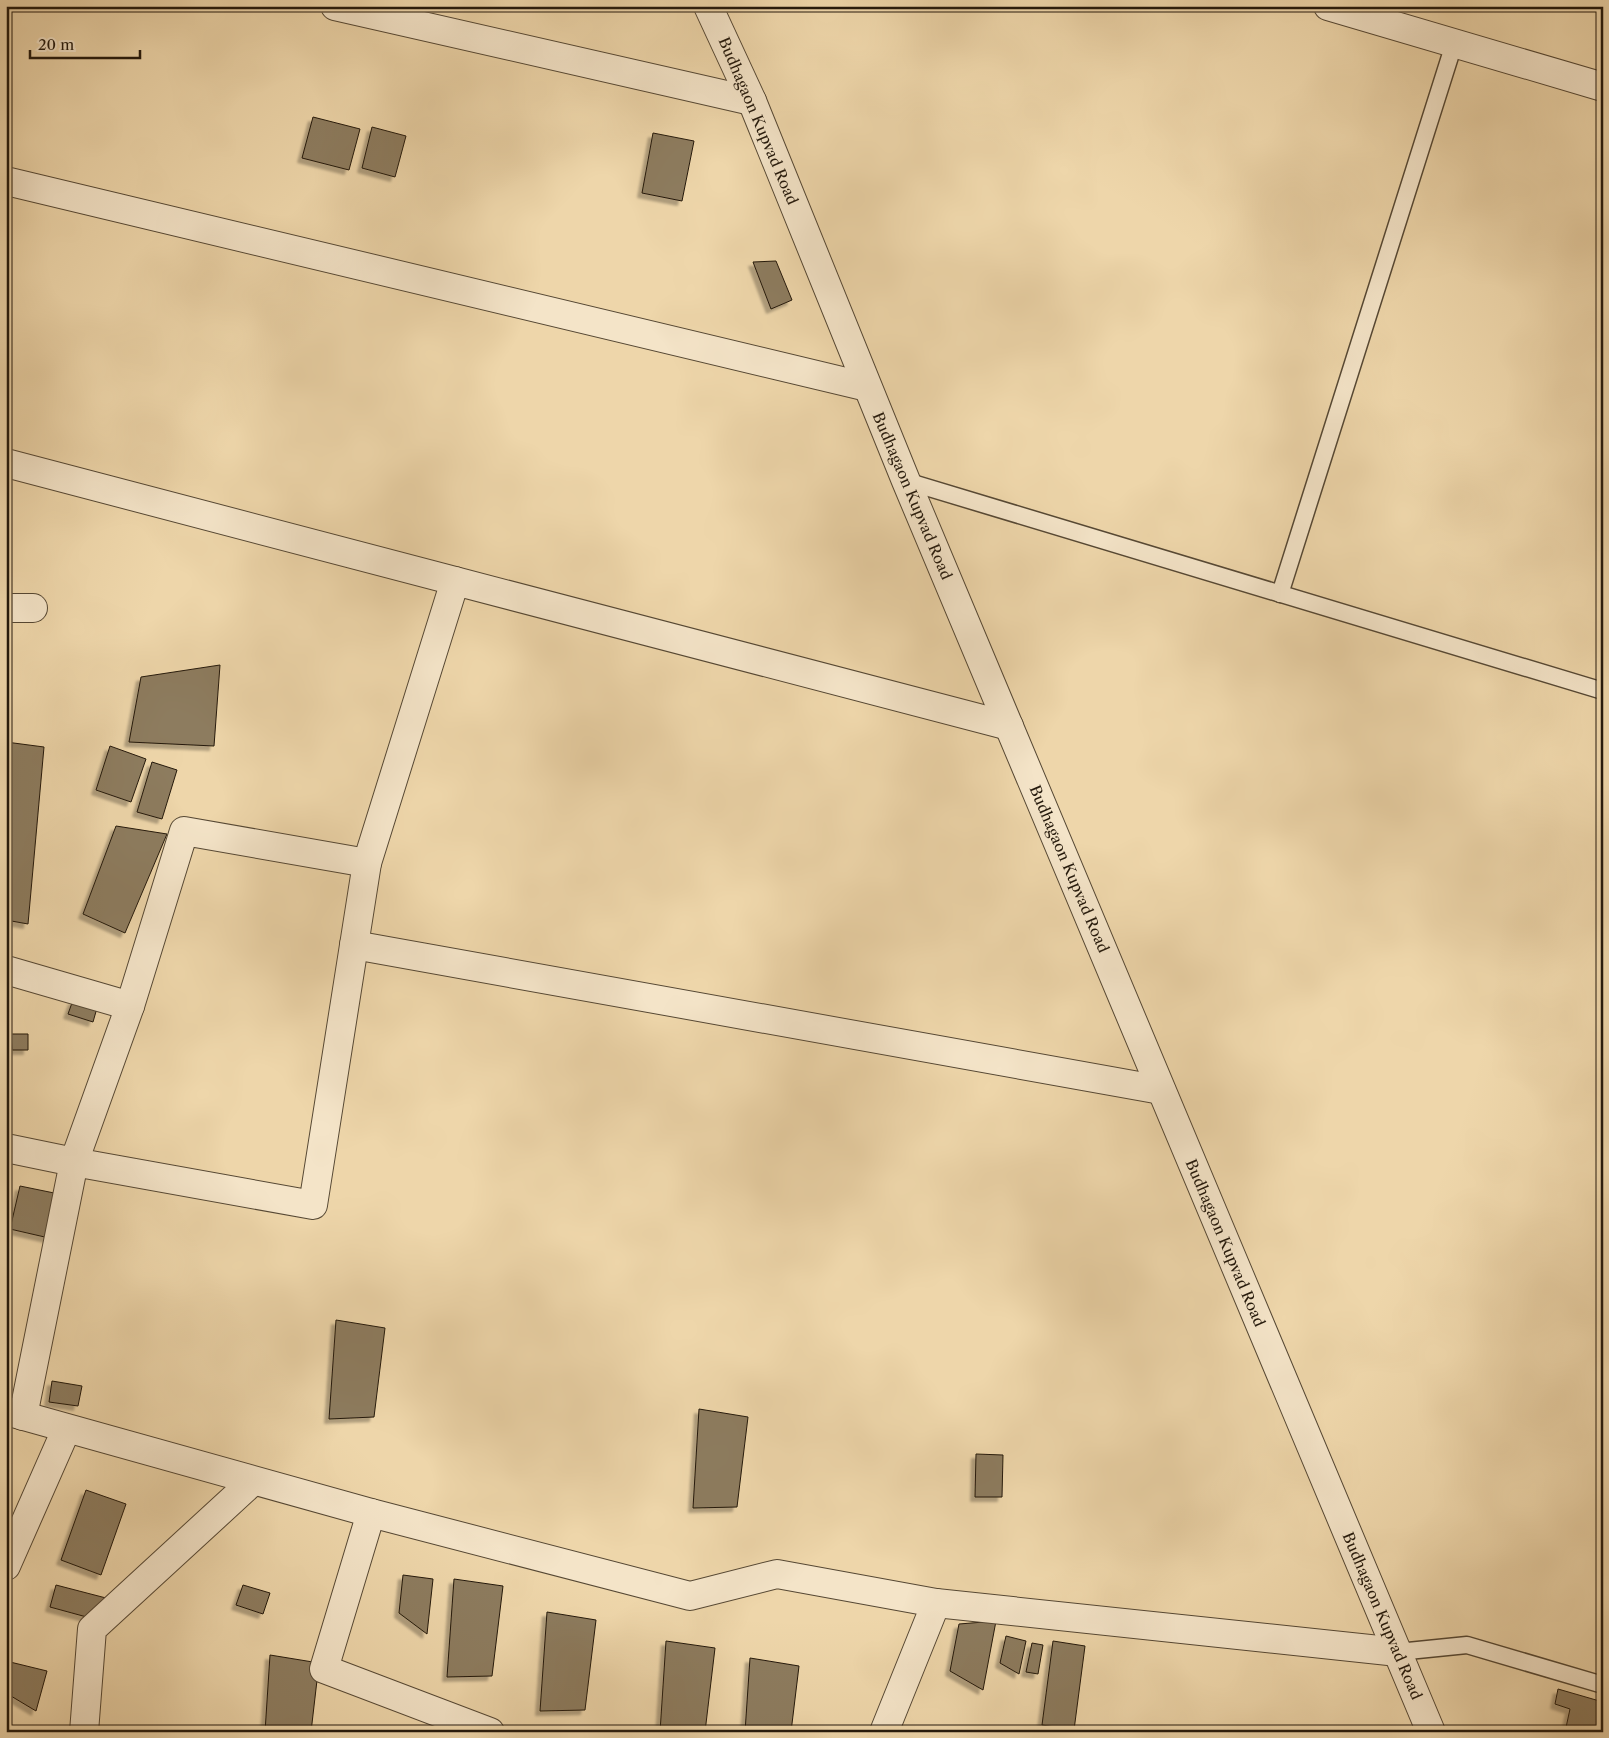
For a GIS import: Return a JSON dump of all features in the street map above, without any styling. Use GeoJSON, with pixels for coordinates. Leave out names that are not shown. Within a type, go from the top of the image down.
{"type":"FeatureCollection","features":[{"type":"Feature","properties":{"kind":"street"},"geometry":{"type":"LineString","coordinates":[[335,6],[752,101]]}},
{"type":"Feature","properties":{"kind":"street","name":"Budhagaon Kupvad Road"},"geometry":{"type":"LineString","coordinates":[[708,6],[752,101],[906,481],[1431,1732]]}},
{"type":"Feature","properties":{"kind":"street"},"geometry":{"type":"LineString","coordinates":[[1328,6],[1603,87]]}},
{"type":"Feature","properties":{"kind":"street"},"geometry":{"type":"LineString","coordinates":[[6,181],[867,387]]}},
{"type":"Feature","properties":{"kind":"street"},"geometry":{"type":"LineString","coordinates":[[6,463],[1009,726]]}},
{"type":"Feature","properties":{"kind":"street"},"geometry":{"type":"LineString","coordinates":[[6,1148],[313,1205],[367,863],[455,581]]}},
{"type":"Feature","properties":{"kind":"street"},"geometry":{"type":"LineString","coordinates":[[6,608],[33,608]]}},
{"type":"Feature","properties":{"kind":"street"},"geometry":{"type":"LineString","coordinates":[[367,863],[184,831],[130,1006],[74,1162],[15,1414],[66,1430],[252,1481],[690,1596],[777,1574],[936,1603],[1398,1652]]}},
{"type":"Feature","properties":{"kind":"street"},"geometry":{"type":"LineString","coordinates":[[354,945],[1161,1090]]}},
{"type":"Feature","properties":{"kind":"street"},"geometry":{"type":"LineString","coordinates":[[6,970],[130,1006]]}},
{"type":"Feature","properties":{"kind":"street"},"geometry":{"type":"LineString","coordinates":[[6,1566],[66,1430]]}},
{"type":"Feature","properties":{"kind":"street"},"geometry":{"type":"LineString","coordinates":[[84,1732],[92,1629],[252,1481]]}},
{"type":"Feature","properties":{"kind":"street"},"geometry":{"type":"LineString","coordinates":[[371,1513],[324,1669],[490,1732]]}},
{"type":"Feature","properties":{"kind":"street"},"geometry":{"type":"LineString","coordinates":[[884,1732],[936,1603]]}},
{"type":"Feature","properties":{"kind":"lane"},"geometry":{"type":"LineString","coordinates":[[1280,594],[1454,44]]}},
{"type":"Feature","properties":{"kind":"lane"},"geometry":{"type":"LineString","coordinates":[[906,481],[1603,692]]}},
{"type":"Feature","properties":{"kind":"lane"},"geometry":{"type":"LineString","coordinates":[[1398,1652],[1467,1645],[1603,1685]]}},
{"type":"Feature","properties":{"kind":"building"},"geometry":{"type":"Polygon","coordinates":[[[313,117],[360,129],[349,170],[302,158],[313,117]]]}},
{"type":"Feature","properties":{"kind":"building"},"geometry":{"type":"Polygon","coordinates":[[[372,127],[406,136],[395,177],[362,168],[372,127]]]}},
{"type":"Feature","properties":{"kind":"building"},"geometry":{"type":"Polygon","coordinates":[[[653,133],[694,141],[682,201],[642,193],[653,133]]]}},
{"type":"Feature","properties":{"kind":"building"},"geometry":{"type":"Polygon","coordinates":[[[776,261],[792,300],[771,309],[753,262],[776,261]]]}},
{"type":"Feature","properties":{"kind":"building"},"geometry":{"type":"Polygon","coordinates":[[[220,665],[214,746],[129,742],[141,677],[220,665]]]}},
{"type":"Feature","properties":{"kind":"building"},"geometry":{"type":"Polygon","coordinates":[[[6,742],[44,747],[28,924],[6,920],[6,742]]]}},
{"type":"Feature","properties":{"kind":"building"},"geometry":{"type":"Polygon","coordinates":[[[110,746],[146,759],[131,802],[96,790],[110,746]]]}},
{"type":"Feature","properties":{"kind":"building"},"geometry":{"type":"Polygon","coordinates":[[[152,762],[177,770],[162,819],[137,812],[152,762]]]}},
{"type":"Feature","properties":{"kind":"building"},"geometry":{"type":"Polygon","coordinates":[[[116,826],[167,834],[125,933],[83,914],[116,826]]]}},
{"type":"Feature","properties":{"kind":"building"},"geometry":{"type":"Polygon","coordinates":[[[73,1000],[97,1008],[93,1022],[68,1014],[73,1000]]]}},
{"type":"Feature","properties":{"kind":"building"},"geometry":{"type":"Polygon","coordinates":[[[11,1034],[28,1034],[28,1050],[12,1050],[11,1034]]]}},
{"type":"Feature","properties":{"kind":"building"},"geometry":{"type":"Polygon","coordinates":[[[20,1186],[59,1194],[49,1238],[10,1229],[20,1186]]]}},
{"type":"Feature","properties":{"kind":"building"},"geometry":{"type":"Polygon","coordinates":[[[336,1320],[385,1328],[374,1417],[329,1419],[336,1320]]]}},
{"type":"Feature","properties":{"kind":"building"},"geometry":{"type":"Polygon","coordinates":[[[52,1381],[82,1386],[78,1406],[49,1402],[52,1381]]]}},
{"type":"Feature","properties":{"kind":"building"},"geometry":{"type":"Polygon","coordinates":[[[699,1409],[748,1417],[737,1507],[693,1508],[699,1409]]]}},
{"type":"Feature","properties":{"kind":"building"},"geometry":{"type":"Polygon","coordinates":[[[976,1454],[1003,1455],[1002,1497],[975,1497],[976,1454]]]}},
{"type":"Feature","properties":{"kind":"building"},"geometry":{"type":"Polygon","coordinates":[[[86,1490],[126,1504],[101,1575],[61,1560],[86,1490]]]}},
{"type":"Feature","properties":{"kind":"building"},"geometry":{"type":"Polygon","coordinates":[[[403,1575],[433,1579],[427,1634],[399,1613],[403,1575]]]}},
{"type":"Feature","properties":{"kind":"building"},"geometry":{"type":"Polygon","coordinates":[[[454,1579],[503,1586],[492,1676],[447,1677],[454,1579]]]}},
{"type":"Feature","properties":{"kind":"building"},"geometry":{"type":"Polygon","coordinates":[[[56,1585],[106,1598],[94,1619],[50,1607],[56,1585]]]}},
{"type":"Feature","properties":{"kind":"building"},"geometry":{"type":"Polygon","coordinates":[[[243,1585],[270,1593],[263,1614],[236,1605],[243,1585]]]}},
{"type":"Feature","properties":{"kind":"building"},"geometry":{"type":"Polygon","coordinates":[[[547,1612],[596,1620],[585,1710],[540,1711],[547,1612]]]}},
{"type":"Feature","properties":{"kind":"building"},"geometry":{"type":"Polygon","coordinates":[[[996,1621],[983,1690],[950,1671],[959,1624],[996,1621]]]}},
{"type":"Feature","properties":{"kind":"building"},"geometry":{"type":"Polygon","coordinates":[[[1006,1636],[1026,1641],[1019,1674],[1000,1663],[1006,1636]]]}},
{"type":"Feature","properties":{"kind":"building"},"geometry":{"type":"Polygon","coordinates":[[[666,1641],[715,1648],[705,1732],[660,1732],[666,1641]]]}},
{"type":"Feature","properties":{"kind":"building"},"geometry":{"type":"Polygon","coordinates":[[[1053,1641],[1085,1646],[1074,1730],[1042,1725],[1053,1641]]]}},
{"type":"Feature","properties":{"kind":"building"},"geometry":{"type":"Polygon","coordinates":[[[1032,1643],[1043,1645],[1038,1674],[1026,1672],[1032,1643]]]}},
{"type":"Feature","properties":{"kind":"building"},"geometry":{"type":"Polygon","coordinates":[[[270,1655],[319,1663],[311,1732],[265,1732],[270,1655]]]}},
{"type":"Feature","properties":{"kind":"building"},"geometry":{"type":"Polygon","coordinates":[[[750,1658],[799,1666],[791,1732],[745,1732],[750,1658]]]}},
{"type":"Feature","properties":{"kind":"building"},"geometry":{"type":"Polygon","coordinates":[[[6,1661],[47,1671],[36,1711],[6,1693],[6,1661]]]}},
{"type":"Feature","properties":{"kind":"building"},"geometry":{"type":"Polygon","coordinates":[[[1558,1689],[1603,1702],[1603,1722],[1599,1732],[1565,1732],[1570,1709],[1555,1704],[1558,1689]]]}}]}
